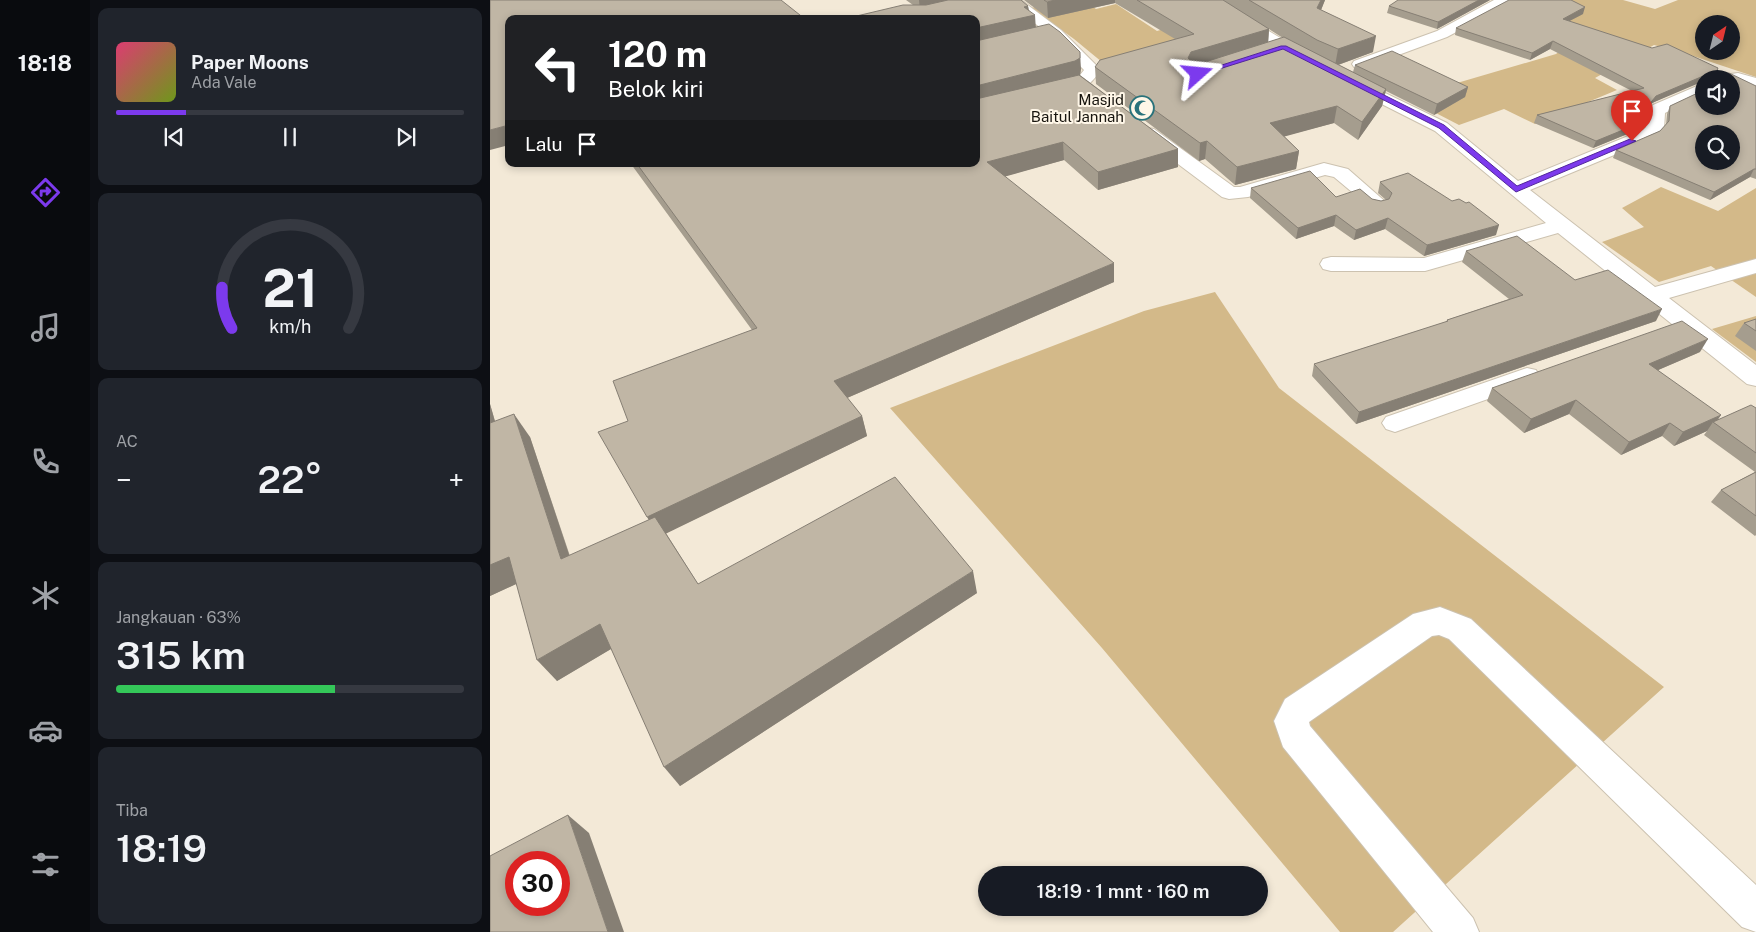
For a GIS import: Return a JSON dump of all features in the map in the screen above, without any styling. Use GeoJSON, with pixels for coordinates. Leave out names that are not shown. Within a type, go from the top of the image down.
{"type":"FeatureCollection","features":[{"type":"Feature","properties":{"kind":"street"},"geometry":{"type":"LineString","coordinates":[[1012,0],[1056,33],[1092,69],[1089,88],[1039,95]]}},
{"type":"Feature","properties":{"kind":"street"},"geometry":{"type":"LineString","coordinates":[[1207,0],[1274,50],[1334,71],[1441,126],[1516,189],[1756,378]]}},
{"type":"Feature","properties":{"kind":"street"},"geometry":{"type":"LineString","coordinates":[[1334,71],[1442,34],[1505,0]]}},
{"type":"Feature","properties":{"kind":"street"},"geometry":{"type":"LineString","coordinates":[[1038,37],[1056,33]]}},
{"type":"Feature","properties":{"kind":"street"},"geometry":{"type":"LineString","coordinates":[[1740,79],[1756,83]]}},
{"type":"Feature","properties":{"kind":"street"},"geometry":{"type":"LineString","coordinates":[[1516,189],[1649,134],[1655,129],[1655,115],[1659,110],[1695,92]]}},
{"type":"Feature","properties":{"kind":"street"},"geometry":{"type":"LineString","coordinates":[[1131,120],[1229,193],[1241,193],[1324,169],[1341,173],[1378,204]]}},
{"type":"Feature","properties":{"kind":"street"},"geometry":{"type":"LineString","coordinates":[[1331,264],[1425,264],[1562,225]]}},
{"type":"Feature","properties":{"kind":"street"},"geometry":{"type":"LineString","coordinates":[[1650,296],[1756,266]]}},
{"type":"Feature","properties":{"kind":"street"},"geometry":{"type":"LineString","coordinates":[[1656,331],[1684,321]]}},
{"type":"Feature","properties":{"kind":"street"},"geometry":{"type":"LineString","coordinates":[[1395,423],[1544,370]]}},
{"type":"Feature","properties":{"kind":"street"},"geometry":{"type":"LineString","coordinates":[[1459,932],[1295,735],[1291,722],[1297,710],[1424,624],[1440,621],[1460,630],[1756,913]]}},
{"type":"Feature","properties":{"kind":"shaded area"},"geometry":{"type":"Polygon","coordinates":[[[1067,0],[1082,0],[1096,9],[1116,4],[1157,31],[1167,28],[1197,49],[1108,67],[1074,39],[1031,8],[1067,0]]]}},
{"type":"Feature","properties":{"kind":"shaded area"},"geometry":{"type":"Polygon","coordinates":[[[1515,0],[1623,0],[1655,9],[1678,0],[1756,0],[1756,77],[1740,72],[1740,70],[1705,60],[1740,60],[1740,15],[1695,15],[1695,57],[1654,45],[1595,78],[1617,90],[1535,124],[1504,109],[1459,125],[1432,111],[1440,88],[1556,54],[1585,31],[1515,0]]]}},
{"type":"Feature","properties":{"kind":"shaded area"},"geometry":{"type":"Polygon","coordinates":[[[1661,187],[1718,211],[1756,188],[1756,297],[1711,266],[1659,282],[1602,242],[1644,227],[1622,208],[1661,187]]]}},
{"type":"Feature","properties":{"kind":"shaded area"},"geometry":{"type":"Polygon","coordinates":[[[1215,292],[1279,388],[1664,687],[1393,932],[1340,932],[1102,648],[890,408],[1144,311],[1215,292]]]}},
{"type":"Feature","properties":{"kind":"shaded area"},"geometry":{"type":"Polygon","coordinates":[[[1756,316],[1756,362],[1712,329],[1756,316]]]}},
{"type":"Feature","properties":{"kind":"building"},"geometry":{"type":"Polygon","coordinates":[[[490,0],[781,0],[800,15],[505,15],[505,126],[490,130],[490,0]]]}},
{"type":"Feature","properties":{"kind":"building"},"geometry":{"type":"Polygon","coordinates":[[[948,0],[1021,0],[1028,6],[1024,7],[1035,15],[980,27],[980,15],[861,15],[903,5],[926,5],[948,0]]]}},
{"type":"Feature","properties":{"kind":"building"},"geometry":{"type":"Polygon","coordinates":[[[1137,0],[1223,0],[1269,29],[1191,52],[1188,58],[1192,62],[1205,62],[1284,37],[1386,89],[1362,122],[1337,106],[1270,123],[1299,151],[1237,167],[1207,141],[1200,143],[1095,67],[1100,60],[1194,34],[1137,0]]]}},
{"type":"Feature","properties":{"kind":"building"},"geometry":{"type":"Polygon","coordinates":[[[1249,0],[1321,0],[1317,8],[1376,36],[1338,49],[1317,40],[1249,0]]]}},
{"type":"Feature","properties":{"kind":"building"},"geometry":{"type":"Polygon","coordinates":[[[1398,0],[1479,0],[1438,22],[1389,6],[1398,0]]]}},
{"type":"Feature","properties":{"kind":"building"},"geometry":{"type":"Polygon","coordinates":[[[1509,0],[1571,0],[1585,7],[1563,19],[1652,48],[1667,44],[1695,57],[1695,60],[1701,60],[1718,68],[1717,70],[1695,70],[1695,80],[1656,96],[1648,106],[1648,118],[1645,121],[1596,141],[1537,115],[1644,88],[1553,41],[1532,53],[1456,28],[1509,0]]]}},
{"type":"Feature","properties":{"kind":"building"},"geometry":{"type":"Polygon","coordinates":[[[1049,24],[1080,52],[1080,58],[1075,61],[980,85],[980,40],[1049,24]]]}},
{"type":"Feature","properties":{"kind":"building"},"geometry":{"type":"Polygon","coordinates":[[[1392,51],[1468,87],[1437,104],[1355,65],[1392,51]]]}},
{"type":"Feature","properties":{"kind":"building"},"geometry":{"type":"Polygon","coordinates":[[[1079,75],[1178,149],[1098,172],[1063,142],[987,162],[1114,263],[834,381],[862,416],[647,517],[598,432],[628,421],[613,381],[757,328],[639,167],[980,167],[980,98],[1079,75]]]}},
{"type":"Feature","properties":{"kind":"building"},"geometry":{"type":"Polygon","coordinates":[[[1740,78],[1756,86],[1756,169],[1714,192],[1616,150],[1660,131],[1669,121],[1670,106],[1695,94],[1695,115],[1740,115],[1740,78]]]}},
{"type":"Feature","properties":{"kind":"building"},"geometry":{"type":"Polygon","coordinates":[[[1310,171],[1336,197],[1360,189],[1372,199],[1381,201],[1389,199],[1392,193],[1380,182],[1408,173],[1452,201],[1459,199],[1466,203],[1469,202],[1499,225],[1427,245],[1388,218],[1356,230],[1336,215],[1298,228],[1251,188],[1310,171]]]}},
{"type":"Feature","properties":{"kind":"building"},"geometry":{"type":"Polygon","coordinates":[[[1517,236],[1575,280],[1608,270],[1662,309],[1359,412],[1314,364],[1523,295],[1466,251],[1517,236]]]}},
{"type":"Feature","properties":{"kind":"building"},"geometry":{"type":"Polygon","coordinates":[[[1756,319],[1756,331],[1744,323],[1756,319]]]}},
{"type":"Feature","properties":{"kind":"building"},"geometry":{"type":"Polygon","coordinates":[[[1682,321],[1708,339],[1649,364],[1721,415],[1683,432],[1670,423],[1629,442],[1576,400],[1531,419],[1492,388],[1682,321]]]}},
{"type":"Feature","properties":{"kind":"building"},"geometry":{"type":"Polygon","coordinates":[[[1751,405],[1756,408],[1756,453],[1713,422],[1751,405]]]}},
{"type":"Feature","properties":{"kind":"building"},"geometry":{"type":"Polygon","coordinates":[[[514,414],[561,559],[655,517],[698,584],[895,477],[973,571],[664,767],[600,624],[537,660],[509,557],[490,565],[490,423],[514,414]]]}},
{"type":"Feature","properties":{"kind":"building"},"geometry":{"type":"Polygon","coordinates":[[[1756,472],[1756,516],[1721,490],[1756,472]]]}},
{"type":"Feature","properties":{"kind":"building"},"geometry":{"type":"Polygon","coordinates":[[[568,815],[608,932],[490,932],[490,856],[568,815]]]}},
{"type":"Feature","properties":{"kind":"place","name":"Masjid Baitul Jannah"},"geometry":{"type":"Point","coordinates":[1142,108]}},
{"type":"Feature","properties":{"kind":"route"},"geometry":{"type":"LineString","coordinates":[[1198,74],[1283,47],[1441,126],[1516,189],[1632,141]]}}]}
